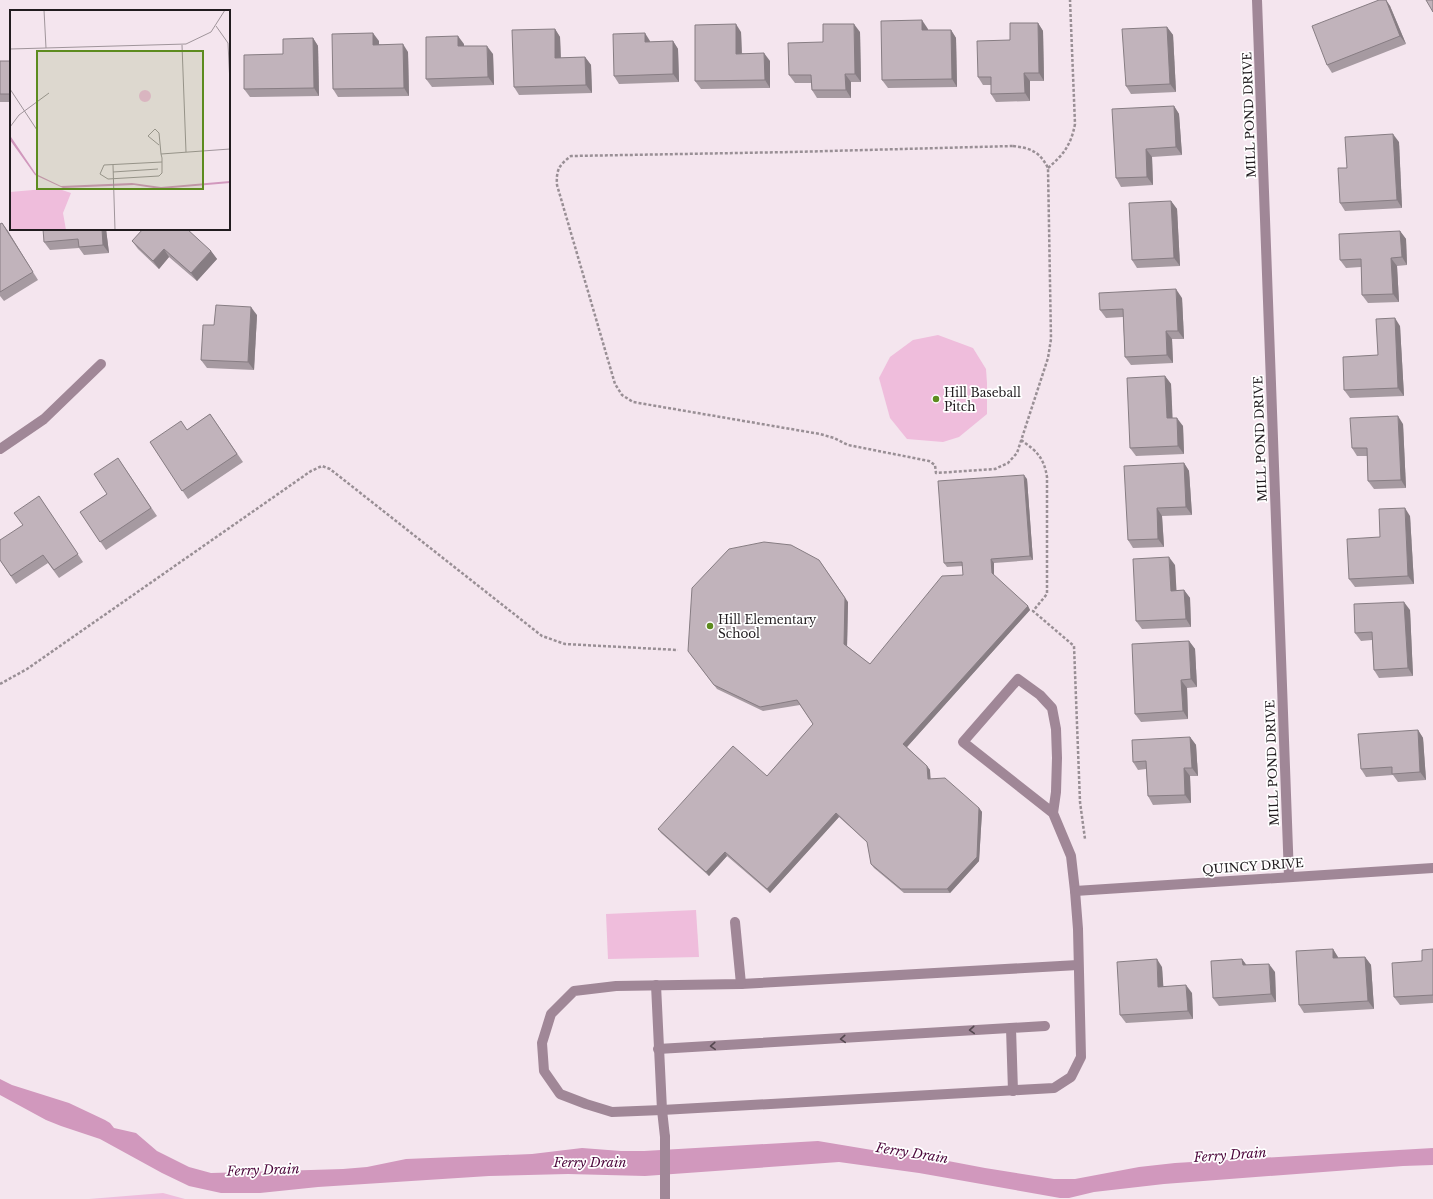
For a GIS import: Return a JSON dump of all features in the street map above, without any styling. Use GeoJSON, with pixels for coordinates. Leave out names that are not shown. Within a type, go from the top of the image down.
{"type":"FeatureCollection","features":[{"type":"Feature","properties":{"kind":"street","name":"MILL POND DRIVE"},"geometry":{"type":"LineString","coordinates":[[1257,0],[1289,877]]}},
{"type":"Feature","properties":{"kind":"street"},"geometry":{"type":"LineString","coordinates":[[0,449],[44,419],[101,364]]}},
{"type":"Feature","properties":{"kind":"street"},"geometry":{"type":"LineString","coordinates":[[1053,813],[1056,792],[1057,758],[1056,729],[1052,708],[1040,695],[1018,679],[963,742],[1053,813],[1071,856],[1075,890],[1078,965],[1081,1057],[1071,1077],[1054,1088],[612,1112],[560,1094],[544,1071],[542,1043],[551,1014],[574,991],[616,986],[741,984],[1078,965]]}},
{"type":"Feature","properties":{"kind":"street","name":"QUINCY DRIVE"},"geometry":{"type":"LineString","coordinates":[[1075,890],[1433,868]]}},
{"type":"Feature","properties":{"kind":"street"},"geometry":{"type":"LineString","coordinates":[[735,922],[741,984]]}},
{"type":"Feature","properties":{"kind":"street"},"geometry":{"type":"LineString","coordinates":[[656,985],[658,1049],[665,1141],[665,1199]]}},
{"type":"Feature","properties":{"kind":"street"},"geometry":{"type":"LineString","coordinates":[[658,1049],[1045,1026]]}},
{"type":"Feature","properties":{"kind":"street"},"geometry":{"type":"LineString","coordinates":[[1011,1028],[1014,1091]]}},
{"type":"Feature","properties":{"kind":"path"},"geometry":{"type":"LineString","coordinates":[[1048,168],[1068,147],[1073,137],[1075,124],[1070,0]]}},
{"type":"Feature","properties":{"kind":"path"},"geometry":{"type":"LineString","coordinates":[[1013,146],[1026,147],[1037,153],[1043,159],[1048,168],[1051,339],[1048,358],[1021,440],[1017,453],[1008,463],[995,469],[936,473],[935,465],[929,461],[848,445],[834,438],[820,434],[633,402],[622,395],[613,379],[557,185],[556,174],[562,162],[571,156],[582,155],[792,152],[1013,146]]}},
{"type":"Feature","properties":{"kind":"path"},"geometry":{"type":"LineString","coordinates":[[1021,440],[1041,457],[1047,477],[1047,594],[1033,611],[1074,646],[1080,802],[1085,840]]}},
{"type":"Feature","properties":{"kind":"path"},"geometry":{"type":"LineString","coordinates":[[0,684],[27,669],[311,471],[322,466],[330,469],[542,636],[565,644],[678,650]]}},
{"type":"Feature","properties":{"kind":"shaded area","name":"Hill Baseball Pitch"},"geometry":{"type":"Polygon","coordinates":[[[938,335],[973,348],[986,369],[987,414],[959,437],[943,442],[907,439],[890,418],[879,378],[890,357],[913,340],[938,335]]]}},
{"type":"Feature","properties":{"kind":"shaded area"},"geometry":{"type":"Polygon","coordinates":[[[696,910],[699,957],[608,959],[606,914],[696,910]]]}},
{"type":"Feature","properties":{"kind":"shaded area"},"geometry":{"type":"Polygon","coordinates":[[[163,1193],[185,1199],[89,1199],[163,1193]]]}},
{"type":"Feature","properties":{"kind":"water","name":"Ferry Drain"},"geometry":{"type":"Polygon","coordinates":[[[0,1079],[12,1085],[69,1103],[105,1120],[114,1128],[136,1133],[157,1151],[189,1167],[211,1173],[343,1169],[367,1167],[406,1159],[532,1154],[582,1148],[644,1151],[818,1141],[927,1157],[1054,1179],[1075,1179],[1139,1167],[1175,1163],[1433,1148],[1433,1165],[1164,1184],[1094,1192],[1069,1198],[1060,1198],[919,1173],[839,1162],[645,1176],[568,1174],[489,1176],[318,1187],[260,1193],[221,1193],[189,1186],[100,1139],[46,1120],[0,1095],[0,1079]]]}},
{"type":"Feature","properties":{"kind":"building"},"geometry":{"type":"Polygon","coordinates":[[[1379,0],[1386,0],[1400,36],[1327,65],[1312,26],[1379,0]]]}},
{"type":"Feature","properties":{"kind":"building"},"geometry":{"type":"Polygon","coordinates":[[[1426,0],[1433,0],[1433,12],[1426,0]]]}},
{"type":"Feature","properties":{"kind":"building"},"geometry":{"type":"Polygon","coordinates":[[[922,20],[922,30],[951,30],[952,79],[882,80],[881,21],[922,20]]]}},
{"type":"Feature","properties":{"kind":"building"},"geometry":{"type":"Polygon","coordinates":[[[1010,23],[1038,23],[1039,73],[1024,73],[1025,93],[991,94],[991,77],[978,77],[977,41],[1010,40],[1010,23]]]}},
{"type":"Feature","properties":{"kind":"building"},"geometry":{"type":"Polygon","coordinates":[[[736,24],[736,54],[764,53],[765,80],[695,81],[695,25],[736,24]]]}},
{"type":"Feature","properties":{"kind":"building"},"geometry":{"type":"Polygon","coordinates":[[[823,24],[854,24],[855,74],[845,74],[846,90],[812,90],[811,75],[789,75],[788,43],[823,42],[823,24]]]}},
{"type":"Feature","properties":{"kind":"building"},"geometry":{"type":"Polygon","coordinates":[[[1167,27],[1170,84],[1126,86],[1122,29],[1167,27]]]}},
{"type":"Feature","properties":{"kind":"building"},"geometry":{"type":"Polygon","coordinates":[[[555,29],[555,58],[585,57],[586,85],[514,87],[512,30],[555,29]]]}},
{"type":"Feature","properties":{"kind":"building"},"geometry":{"type":"Polygon","coordinates":[[[373,33],[373,45],[403,44],[404,88],[333,89],[332,34],[373,33]]]}},
{"type":"Feature","properties":{"kind":"building"},"geometry":{"type":"Polygon","coordinates":[[[645,33],[645,42],[673,41],[673,74],[614,76],[613,34],[645,33]]]}},
{"type":"Feature","properties":{"kind":"building"},"geometry":{"type":"Polygon","coordinates":[[[458,36],[458,46],[487,46],[488,77],[426,79],[426,37],[458,36]]]}},
{"type":"Feature","properties":{"kind":"building"},"geometry":{"type":"Polygon","coordinates":[[[313,38],[314,88],[244,89],[244,55],[283,54],[283,39],[313,38]]]}},
{"type":"Feature","properties":{"kind":"building"},"geometry":{"type":"Polygon","coordinates":[[[0,61],[10,61],[10,94],[0,94],[0,61]]]}},
{"type":"Feature","properties":{"kind":"building"},"geometry":{"type":"Polygon","coordinates":[[[1174,106],[1176,147],[1146,149],[1147,177],[1116,178],[1112,109],[1174,106]]]}},
{"type":"Feature","properties":{"kind":"building"},"geometry":{"type":"Polygon","coordinates":[[[1393,134],[1397,200],[1340,203],[1338,168],[1347,168],[1345,137],[1393,134]]]}},
{"type":"Feature","properties":{"kind":"building"},"geometry":{"type":"Polygon","coordinates":[[[1171,201],[1174,258],[1132,260],[1129,203],[1171,201]]]}},
{"type":"Feature","properties":{"kind":"building"},"geometry":{"type":"Polygon","coordinates":[[[2,223],[33,272],[0,292],[0,224],[2,223]]]}},
{"type":"Feature","properties":{"kind":"building"},"geometry":{"type":"Polygon","coordinates":[[[43,230],[102,230],[103,245],[79,247],[78,239],[44,242],[43,230]]]}},
{"type":"Feature","properties":{"kind":"building"},"geometry":{"type":"Polygon","coordinates":[[[142,230],[188,230],[211,251],[191,273],[164,249],[153,261],[132,241],[142,230]]]}},
{"type":"Feature","properties":{"kind":"building"},"geometry":{"type":"Polygon","coordinates":[[[1400,231],[1402,257],[1391,258],[1393,294],[1362,295],[1361,259],[1340,260],[1339,234],[1400,231]]]}},
{"type":"Feature","properties":{"kind":"building"},"geometry":{"type":"Polygon","coordinates":[[[1176,289],[1178,331],[1166,331],[1167,355],[1125,357],[1123,309],[1100,310],[1099,293],[1176,289]]]}},
{"type":"Feature","properties":{"kind":"building"},"geometry":{"type":"Polygon","coordinates":[[[216,305],[251,307],[248,362],[201,360],[203,325],[214,325],[216,305]]]}},
{"type":"Feature","properties":{"kind":"building"},"geometry":{"type":"Polygon","coordinates":[[[1395,318],[1398,388],[1344,390],[1343,357],[1378,355],[1376,319],[1395,318]]]}},
{"type":"Feature","properties":{"kind":"building"},"geometry":{"type":"Polygon","coordinates":[[[1165,376],[1167,418],[1177,418],[1178,446],[1130,448],[1127,378],[1165,376]]]}},
{"type":"Feature","properties":{"kind":"building"},"geometry":{"type":"Polygon","coordinates":[[[210,414],[237,454],[182,491],[150,442],[181,421],[187,430],[210,414]]]}},
{"type":"Feature","properties":{"kind":"building"},"geometry":{"type":"Polygon","coordinates":[[[1398,416],[1401,480],[1368,481],[1367,448],[1352,448],[1350,418],[1398,416]]]}},
{"type":"Feature","properties":{"kind":"building"},"geometry":{"type":"Polygon","coordinates":[[[118,458],[151,508],[100,542],[80,512],[107,494],[94,474],[118,458]]]}},
{"type":"Feature","properties":{"kind":"building"},"geometry":{"type":"Polygon","coordinates":[[[1184,463],[1186,507],[1157,508],[1158,539],[1128,540],[1124,466],[1184,463]]]}},
{"type":"Feature","properties":{"kind":"building"},"geometry":{"type":"Polygon","coordinates":[[[1024,475],[1030,556],[991,559],[992,573],[1028,606],[903,744],[927,766],[928,779],[945,778],[979,808],[977,857],[947,889],[901,889],[871,864],[867,842],[836,813],[767,889],[725,852],[706,872],[658,829],[733,746],[767,776],[813,724],[797,700],[760,707],[714,685],[688,651],[692,588],[729,549],[764,542],[791,545],[819,560],[845,598],[844,644],[870,664],[942,576],[963,575],[962,562],[944,563],[938,481],[1024,475]]]}},
{"type":"Feature","properties":{"kind":"building"},"geometry":{"type":"Polygon","coordinates":[[[39,496],[78,554],[54,570],[43,555],[11,576],[0,560],[0,540],[23,525],[14,513],[39,496]]]}},
{"type":"Feature","properties":{"kind":"building"},"geometry":{"type":"Polygon","coordinates":[[[1405,508],[1408,576],[1349,579],[1347,539],[1380,537],[1379,509],[1405,508]]]}},
{"type":"Feature","properties":{"kind":"building"},"geometry":{"type":"Polygon","coordinates":[[[1169,557],[1171,591],[1184,590],[1186,619],[1136,621],[1133,559],[1169,557]]]}},
{"type":"Feature","properties":{"kind":"building"},"geometry":{"type":"Polygon","coordinates":[[[1404,602],[1408,668],[1374,670],[1372,632],[1355,633],[1354,604],[1404,602]]]}},
{"type":"Feature","properties":{"kind":"building"},"geometry":{"type":"Polygon","coordinates":[[[1189,641],[1191,679],[1181,680],[1183,711],[1135,714],[1132,644],[1189,641]]]}},
{"type":"Feature","properties":{"kind":"building"},"geometry":{"type":"Polygon","coordinates":[[[1418,730],[1420,772],[1392,774],[1392,767],[1361,769],[1358,734],[1418,730]]]}},
{"type":"Feature","properties":{"kind":"building"},"geometry":{"type":"Polygon","coordinates":[[[1190,737],[1192,768],[1184,768],[1185,795],[1148,796],[1146,761],[1133,762],[1132,740],[1190,737]]]}},
{"type":"Feature","properties":{"kind":"building"},"geometry":{"type":"Polygon","coordinates":[[[1333,949],[1333,958],[1365,957],[1368,1001],[1299,1005],[1296,951],[1333,949]]]}},
{"type":"Feature","properties":{"kind":"building"},"geometry":{"type":"Polygon","coordinates":[[[1433,949],[1433,995],[1394,997],[1392,963],[1422,961],[1422,950],[1433,949]]]}},
{"type":"Feature","properties":{"kind":"building"},"geometry":{"type":"Polygon","coordinates":[[[1157,959],[1158,987],[1186,985],[1188,1011],[1120,1015],[1117,962],[1157,959]]]}},
{"type":"Feature","properties":{"kind":"building"},"geometry":{"type":"Polygon","coordinates":[[[1242,959],[1243,965],[1269,964],[1271,994],[1213,998],[1211,961],[1242,959]]]}},
{"type":"Feature","properties":{"kind":"place","name":"Hill Baseball Pitch"},"geometry":{"type":"Point","coordinates":[936,399]}},
{"type":"Feature","properties":{"kind":"place","name":"Hill Elementary School"},"geometry":{"type":"Point","coordinates":[710,626]}}]}
